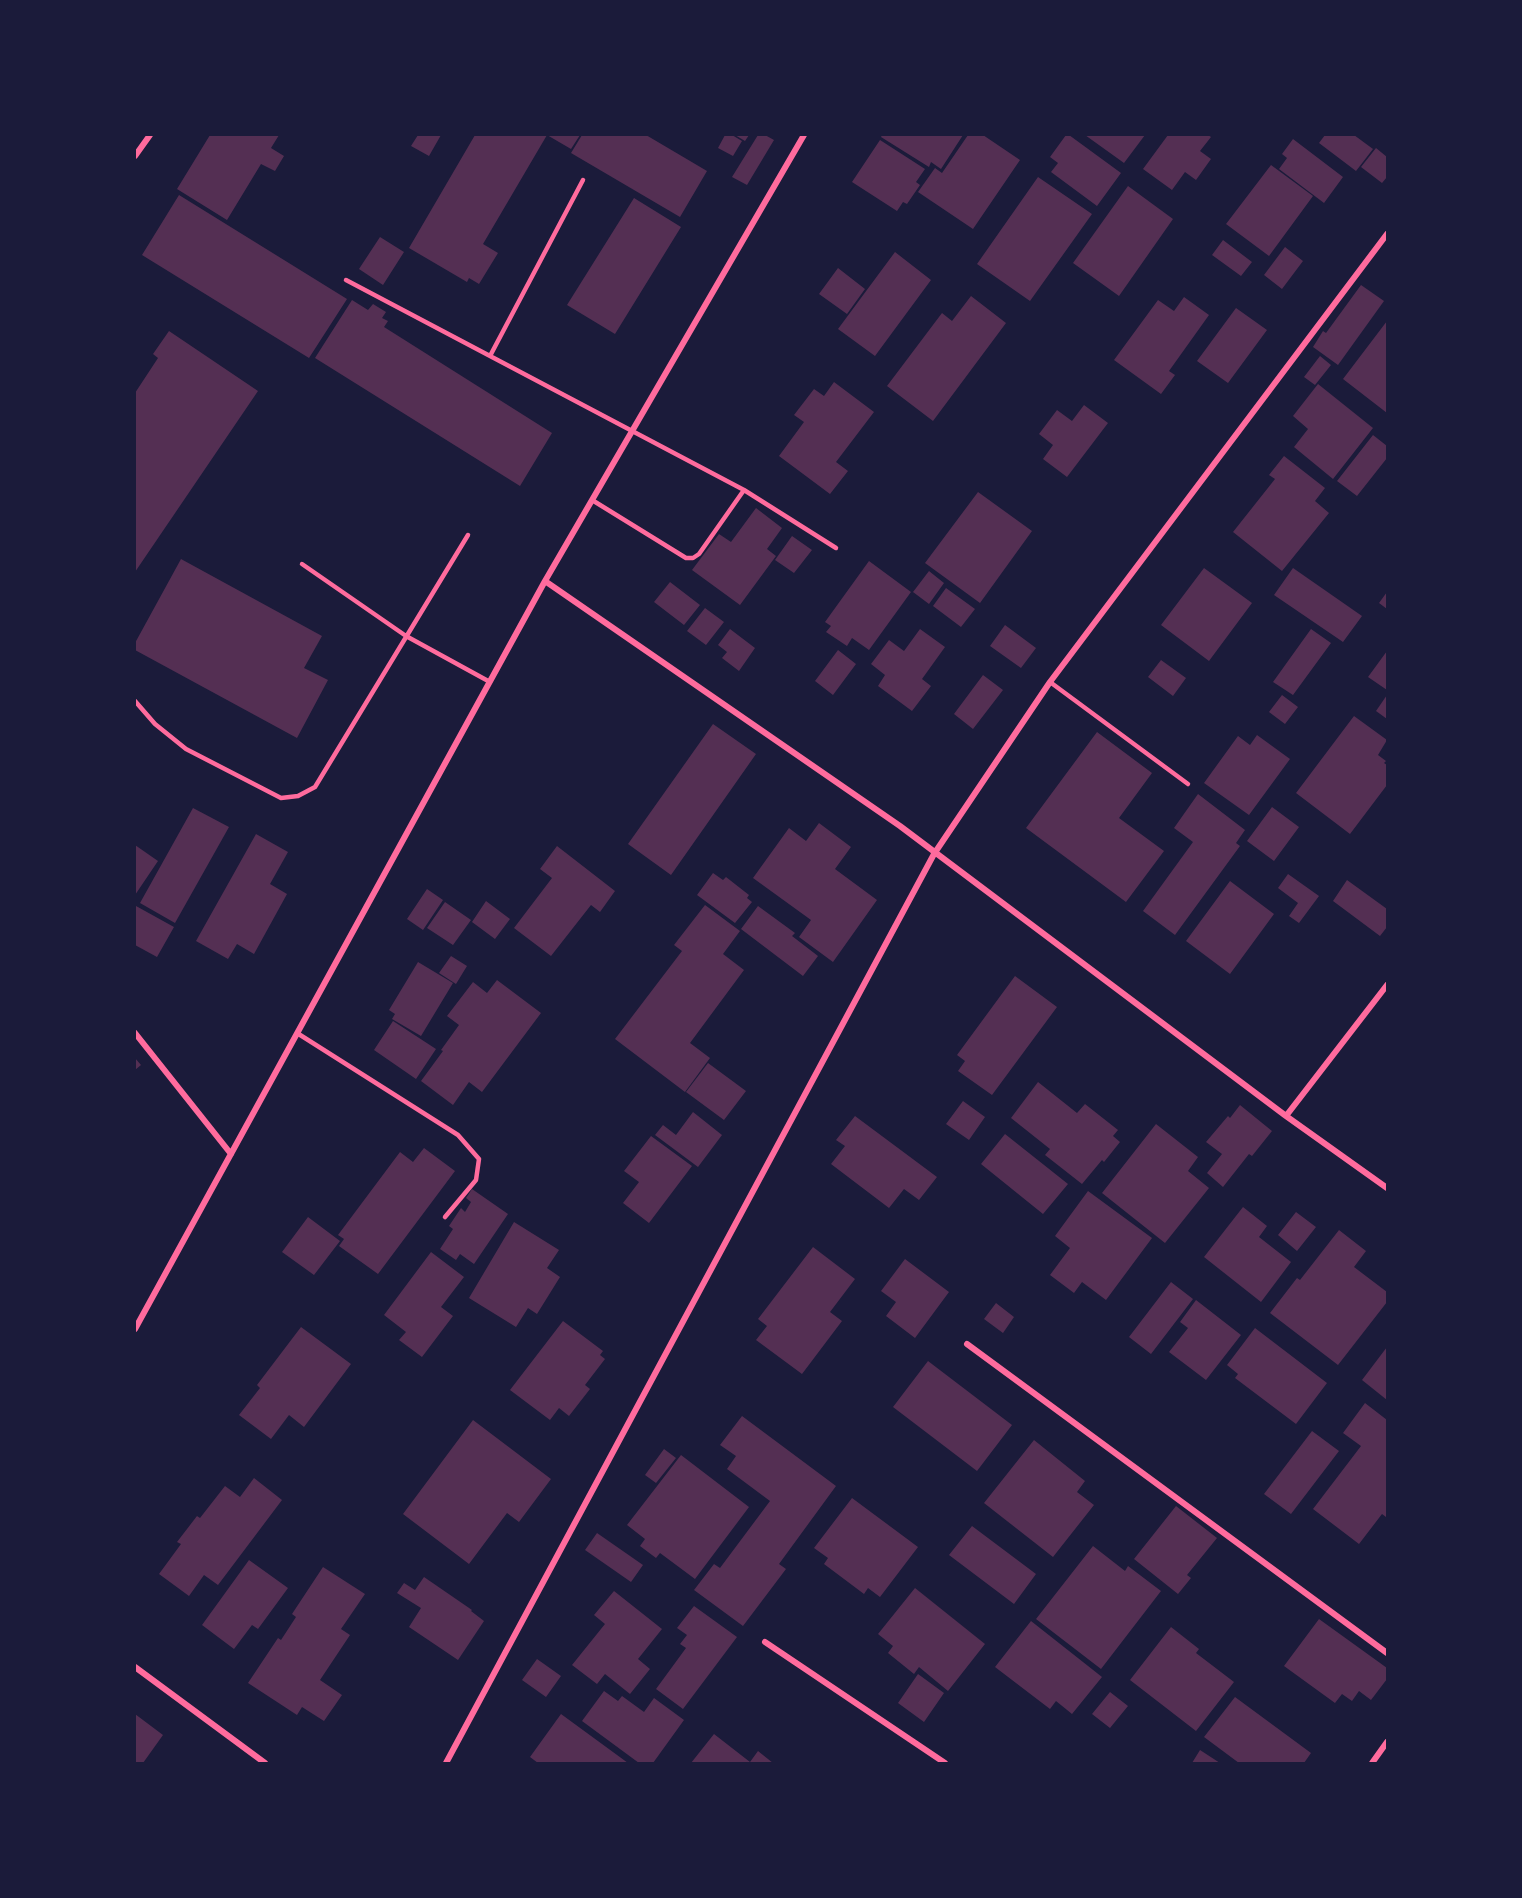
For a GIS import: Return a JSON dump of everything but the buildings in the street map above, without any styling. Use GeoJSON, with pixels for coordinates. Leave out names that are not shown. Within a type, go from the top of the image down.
{"type":"FeatureCollection","features":[{"type":"Feature","properties":{"kind":"street"},"geometry":{"type":"LineString","coordinates":[[135,156],[150,135]]}},
{"type":"Feature","properties":{"kind":"street"},"geometry":{"type":"LineString","coordinates":[[135,1329],[545,581],[804,135]]}},
{"type":"Feature","properties":{"kind":"street"},"geometry":{"type":"LineString","coordinates":[[446,1763],[934,854],[1050,682],[1387,234]]}},
{"type":"Feature","properties":{"kind":"street"},"geometry":{"type":"LineString","coordinates":[[545,581],[900,826],[934,854],[1286,1116],[1387,1188]]}},
{"type":"Feature","properties":{"kind":"street"},"geometry":{"type":"LineString","coordinates":[[1286,1116],[1387,985]]}},
{"type":"Feature","properties":{"kind":"street"},"geometry":{"type":"LineString","coordinates":[[135,1033],[231,1154]]}},
{"type":"Feature","properties":{"kind":"street"},"geometry":{"type":"LineString","coordinates":[[967,1344],[1387,1653]]}},
{"type":"Feature","properties":{"kind":"street"},"geometry":{"type":"LineString","coordinates":[[765,1642],[945,1763]]}},
{"type":"Feature","properties":{"kind":"street"},"geometry":{"type":"LineString","coordinates":[[135,1667],[265,1763]]}},
{"type":"Feature","properties":{"kind":"street"},"geometry":{"type":"LineString","coordinates":[[1372,1763],[1387,1742]]}},
{"type":"Feature","properties":{"kind":"lane"},"geometry":{"type":"LineString","coordinates":[[490,356],[583,180]]}},
{"type":"Feature","properties":{"kind":"lane"},"geometry":{"type":"LineString","coordinates":[[346,280],[744,490],[836,548]]}},
{"type":"Feature","properties":{"kind":"lane"},"geometry":{"type":"LineString","coordinates":[[592,500],[686,558],[693,558],[699,554],[744,490]]}},
{"type":"Feature","properties":{"kind":"lane"},"geometry":{"type":"LineString","coordinates":[[135,701],[155,724],[186,749],[281,798],[298,796],[315,787],[468,535]]}},
{"type":"Feature","properties":{"kind":"lane"},"geometry":{"type":"LineString","coordinates":[[302,564],[406,636],[490,682]]}},
{"type":"Feature","properties":{"kind":"lane"},"geometry":{"type":"LineString","coordinates":[[1050,682],[1188,784]]}},
{"type":"Feature","properties":{"kind":"lane"},"geometry":{"type":"LineString","coordinates":[[297,1033],[458,1135],[471,1148],[479,1159],[476,1180],[445,1216]]}}]}
